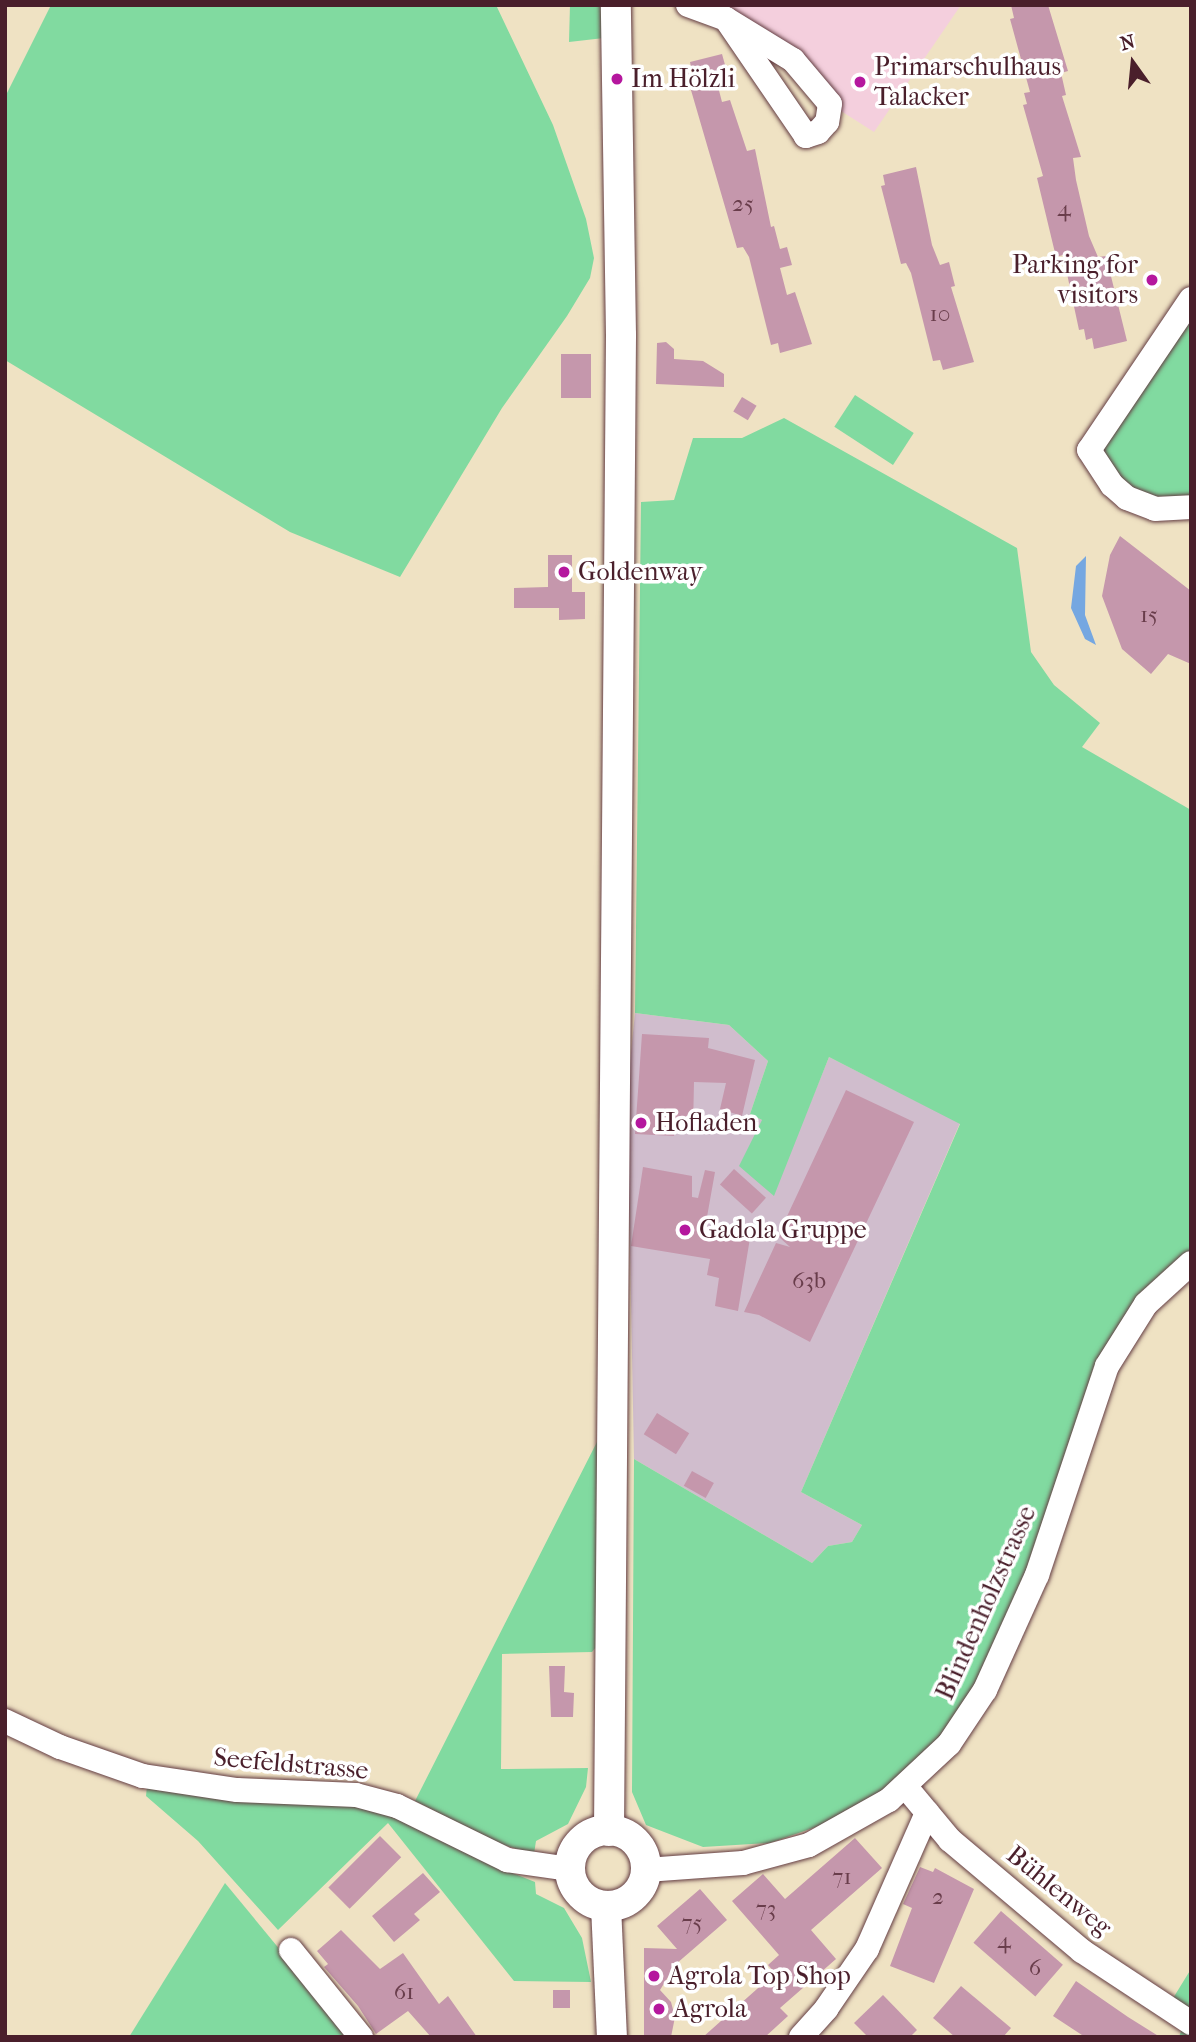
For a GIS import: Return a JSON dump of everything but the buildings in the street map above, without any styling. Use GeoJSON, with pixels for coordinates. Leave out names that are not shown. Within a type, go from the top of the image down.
{"type":"FeatureCollection","features":[{"type":"Feature","properties":{"kind":"main road"},"geometry":{"type":"LineString","coordinates":[[609,1831],[621,335],[616,5]]}},
{"type":"Feature","properties":{"kind":"main road"},"geometry":{"type":"LineString","coordinates":[[609,1831],[631,1838],[644,1858],[646,1870],[638,1892],[618,1905],[606,1906],[585,1899],[570,1869],[577,1846],[586,1838],[609,1831]]}},
{"type":"Feature","properties":{"kind":"main road"},"geometry":{"type":"LineString","coordinates":[[606,1906],[612,2037]]}},
{"type":"Feature","properties":{"kind":"street"},"geometry":{"type":"LineString","coordinates":[[688,5],[726,19],[793,60],[830,104],[827,122],[818,132],[806,136],[726,19]]}},
{"type":"Feature","properties":{"kind":"street"},"geometry":{"type":"LineString","coordinates":[[1191,299],[1088,450],[1112,485],[1127,498],[1155,509],[1191,507]]}},
{"type":"Feature","properties":{"kind":"street","name":"Blindenholzstrasse"},"geometry":{"type":"LineString","coordinates":[[646,1870],[710,1868],[786,1853],[838,1832],[905,1786],[949,1744],[985,1690],[1052,1536],[1107,1366],[1146,1304],[1191,1263]]}},
{"type":"Feature","properties":{"kind":"street","name":"Seefeldstrasse"},"geometry":{"type":"LineString","coordinates":[[5,1721],[60,1747],[143,1776],[237,1790],[356,1795],[397,1806],[507,1860],[570,1869]]}},
{"type":"Feature","properties":{"kind":"street","name":"Bühlenweg"},"geometry":{"type":"LineString","coordinates":[[905,1786],[950,1840],[1082,1951],[1191,2023]]}},
{"type":"Feature","properties":{"kind":"street"},"geometry":{"type":"LineString","coordinates":[[801,2037],[826,2010],[867,1949],[927,1813]]}},
{"type":"Feature","properties":{"kind":"street"},"geometry":{"type":"LineString","coordinates":[[291,1950],[361,2037]]}},
{"type":"Feature","properties":{"kind":"shaded area","name":"Primarschulhaus Talacker"},"geometry":{"type":"Polygon","coordinates":[[[705,5],[961,5],[874,132],[830,104],[705,5]]]}},
{"type":"Feature","properties":{"kind":"shaded area"},"geometry":{"type":"Polygon","coordinates":[[[635,1013],[729,1025],[768,1061],[750,1114],[762,1120],[773,1195],[829,1057],[960,1123],[801,1492],[862,1525],[852,1542],[828,1546],[812,1563],[634,1459],[627,1092],[635,1013]]]}},
{"type":"Feature","properties":{"kind":"green space"},"geometry":{"type":"Polygon","coordinates":[[[51,5],[496,5],[553,125],[586,219],[594,258],[590,278],[567,316],[502,408],[400,577],[290,532],[5,360],[5,97],[51,5]]]}},
{"type":"Feature","properties":{"kind":"green space"},"geometry":{"type":"Polygon","coordinates":[[[570,5],[605,5],[604,38],[569,42],[570,5]]]}},
{"type":"Feature","properties":{"kind":"green space"},"geometry":{"type":"Polygon","coordinates":[[[1191,319],[1191,507],[1127,498],[1095,441],[1191,319]]]}},
{"type":"Feature","properties":{"kind":"green space"},"geometry":{"type":"Polygon","coordinates":[[[855,395],[914,433],[893,465],[834,427],[855,395]]]}},
{"type":"Feature","properties":{"kind":"green space"},"geometry":{"type":"Polygon","coordinates":[[[784,418],[1017,548],[1031,652],[1054,685],[1100,723],[1082,747],[1191,810],[1191,1263],[1125,1334],[1037,1575],[927,1767],[830,1822],[770,1843],[703,1847],[646,1825],[632,1792],[634,1459],[812,1563],[828,1546],[852,1542],[862,1525],[801,1492],[960,1124],[829,1057],[774,1196],[739,1166],[762,1120],[750,1114],[768,1061],[729,1025],[635,1013],[641,502],[674,500],[693,438],[742,438],[784,418]]]}},
{"type":"Feature","properties":{"kind":"green space"},"geometry":{"type":"Polygon","coordinates":[[[602,1432],[602,1640],[592,1652],[502,1654],[501,1769],[588,1768],[586,1787],[568,1824],[536,1841],[534,1854],[497,1843],[415,1801],[602,1432]]]}},
{"type":"Feature","properties":{"kind":"green space"},"geometry":{"type":"Polygon","coordinates":[[[147,1786],[361,1804],[416,1824],[487,1863],[535,1882],[536,1894],[564,1908],[582,1938],[591,1982],[514,1981],[388,1823],[278,1930],[198,1841],[146,1796],[147,1786]]]}},
{"type":"Feature","properties":{"kind":"green space"},"geometry":{"type":"Polygon","coordinates":[[[225,1883],[352,2037],[129,2037],[225,1883]]]}},
{"type":"Feature","properties":{"kind":"green space"},"geometry":{"type":"Polygon","coordinates":[[[1191,1969],[1191,2037],[1179,2037],[1185,2020],[1167,2008],[1191,1969]]]}},
{"type":"Feature","properties":{"kind":"water"},"geometry":{"type":"Polygon","coordinates":[[[1086,556],[1085,615],[1096,645],[1085,639],[1071,608],[1076,566],[1086,556]]]}},
{"type":"Feature","properties":{"kind":"place","name":"Im Hölzli"},"geometry":{"type":"Point","coordinates":[617,79]}},
{"type":"Feature","properties":{"kind":"place","name":"Primarschulhaus Talacker"},"geometry":{"type":"Point","coordinates":[860,82]}},
{"type":"Feature","properties":{"kind":"place","name":"Parking for visitors"},"geometry":{"type":"Point","coordinates":[1152,280]}},
{"type":"Feature","properties":{"kind":"place","name":"Goldenway"},"geometry":{"type":"Point","coordinates":[564,572]}},
{"type":"Feature","properties":{"kind":"place","name":"Hofladen"},"geometry":{"type":"Point","coordinates":[641,1123]}},
{"type":"Feature","properties":{"kind":"place","name":"Gadola Gruppe"},"geometry":{"type":"Point","coordinates":[685,1230]}},
{"type":"Feature","properties":{"kind":"place","name":"Agrola Top Shop"},"geometry":{"type":"Point","coordinates":[654,1976]}},
{"type":"Feature","properties":{"kind":"place","name":"Agrola"},"geometry":{"type":"Point","coordinates":[659,2009]}}]}
